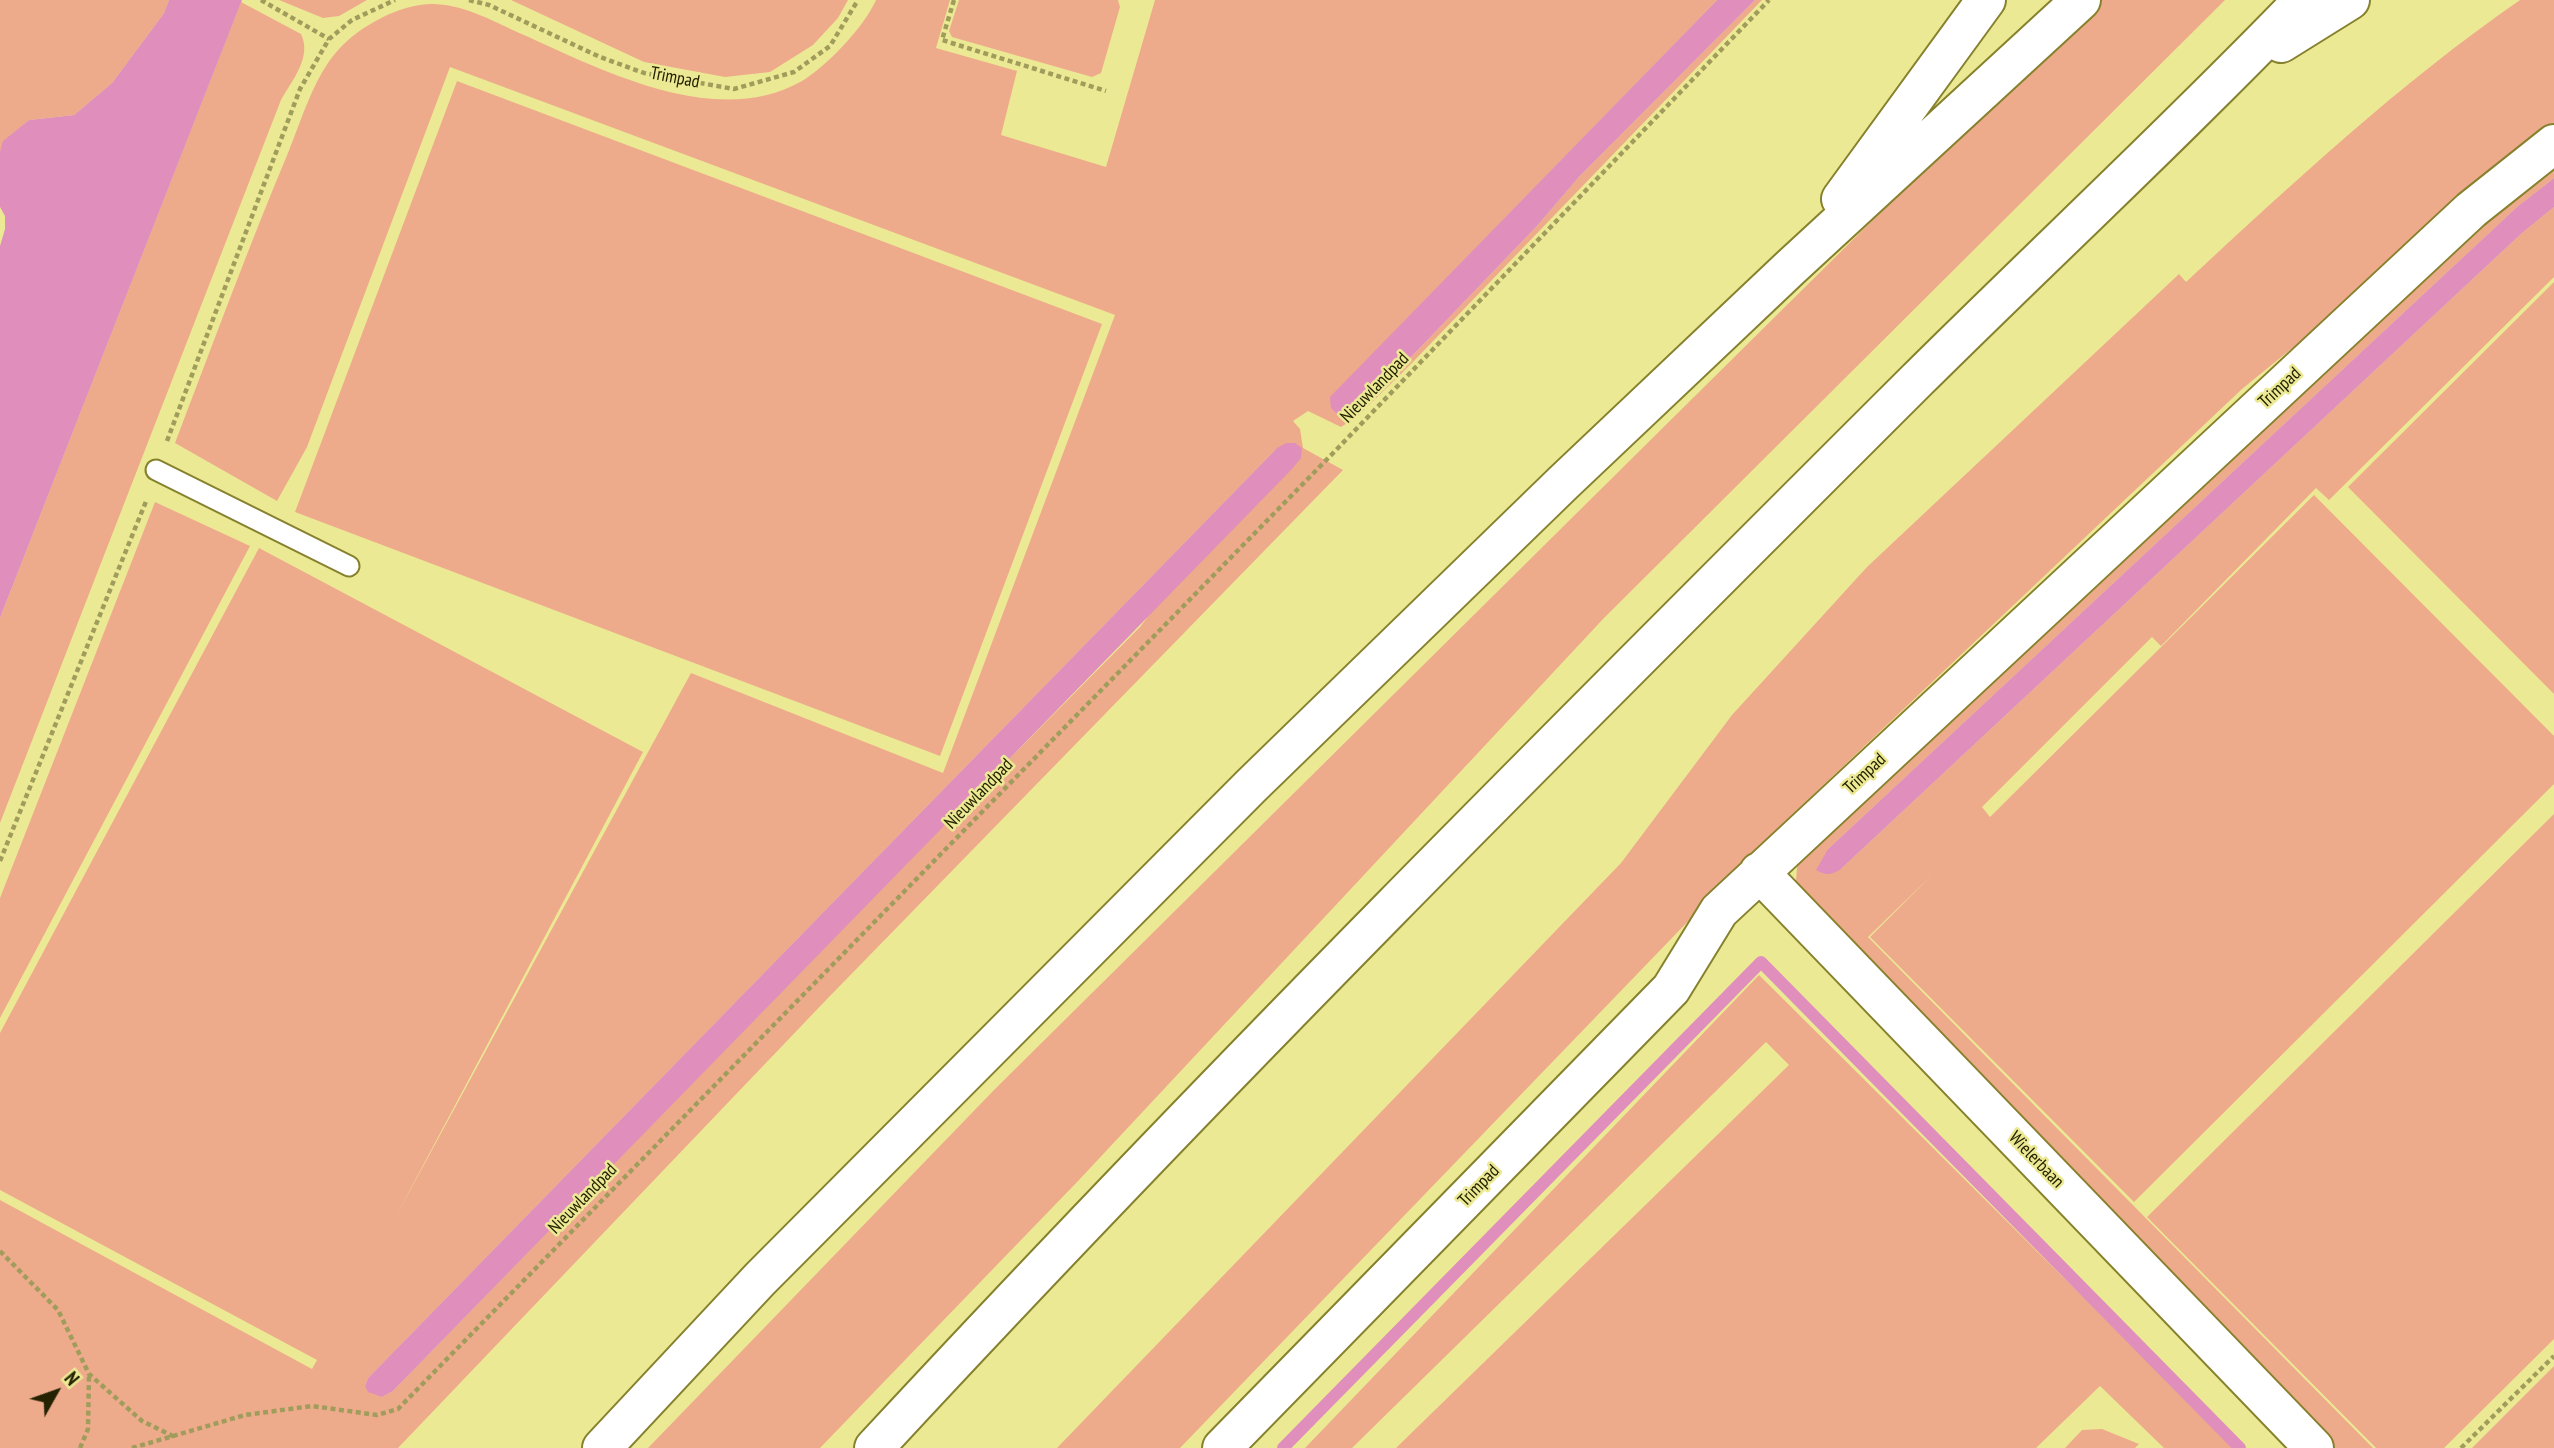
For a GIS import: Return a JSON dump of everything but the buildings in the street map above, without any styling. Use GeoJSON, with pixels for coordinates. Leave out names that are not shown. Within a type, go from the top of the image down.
{"type":"FeatureCollection","features":[{"type":"Feature","properties":{"kind":"main road"},"geometry":{"type":"LineString","coordinates":[[1790,268],[1986,0]]}},
{"type":"Feature","properties":{"kind":"main road"},"geometry":{"type":"LineString","coordinates":[[602,1448],[761,1279],[1252,785],[1564,482],[1790,268],[2081,0]]}},
{"type":"Feature","properties":{"kind":"main road"},"geometry":{"type":"LineString","coordinates":[[874,1448],[1365,935],[1930,367],[2232,74],[2303,0]]}},
{"type":"Feature","properties":{"kind":"main road"},"geometry":{"type":"LineString","coordinates":[[2232,74],[2350,0]]}},
{"type":"Feature","properties":{"kind":"main road","name":"Trimpad"},"geometry":{"type":"LineString","coordinates":[[1222,1448],[1671,989],[1719,911],[2471,210],[2554,144]]}},
{"type":"Feature","properties":{"kind":"main road","name":"Wielerbaan"},"geometry":{"type":"LineString","coordinates":[[1759,872],[2314,1448]]}},
{"type":"Feature","properties":{"kind":"lane"},"geometry":{"type":"LineString","coordinates":[[156,470],[349,566]]}},
{"type":"Feature","properties":{"kind":"path"},"geometry":{"type":"LineString","coordinates":[[261,0],[329,39],[352,20],[395,0]]}},
{"type":"Feature","properties":{"kind":"path","name":"Trimpad"},"geometry":{"type":"LineString","coordinates":[[469,0],[489,5],[600,57],[644,73],[734,89],[794,72],[830,46],[858,0]]}},
{"type":"Feature","properties":{"kind":"path"},"geometry":{"type":"LineString","coordinates":[[954,0],[942,40],[1106,91]]}},
{"type":"Feature","properties":{"kind":"path","name":"Nieuwlandpad"},"geometry":{"type":"LineString","coordinates":[[132,1448],[245,1415],[312,1406],[377,1415],[398,1409],[1339,447],[1769,0]]}},
{"type":"Feature","properties":{"kind":"path"},"geometry":{"type":"LineString","coordinates":[[0,1251],[58,1310],[89,1374],[142,1421],[176,1437]]}},
{"type":"Feature","properties":{"kind":"path"},"geometry":{"type":"LineString","coordinates":[[2461,1448],[2554,1356]]}},
{"type":"Feature","properties":{"kind":"path"},"geometry":{"type":"LineString","coordinates":[[80,1448],[88,1429],[89,1374]]}},
{"type":"Feature","properties":{"kind":"shaded area"},"geometry":{"type":"Polygon","coordinates":[[[0,0],[169,0],[164,13],[112,83],[74,115],[29,120],[4,141],[0,151],[0,0]]]}},
{"type":"Feature","properties":{"kind":"shaded area"},"geometry":{"type":"Polygon","coordinates":[[[169,0],[242,0],[0,618],[0,246],[5,229],[5,216],[0,207],[0,151],[3,141],[29,120],[74,115],[112,83],[164,13],[169,0]]]}},
{"type":"Feature","properties":{"kind":"shaded area"},"geometry":{"type":"Polygon","coordinates":[[[279,0],[367,0],[339,16],[323,18],[279,0]]]}},
{"type":"Feature","properties":{"kind":"shaded area"},"geometry":{"type":"Polygon","coordinates":[[[511,0],[848,0],[838,18],[813,45],[770,72],[725,77],[644,62],[511,0]]]}},
{"type":"Feature","properties":{"kind":"shaded area"},"geometry":{"type":"Polygon","coordinates":[[[876,0],[950,0],[936,48],[1017,71],[1001,135],[1106,167],[1155,0],[1717,0],[1331,397],[1332,408],[1352,413],[1415,353],[1537,226],[1579,177],[1755,0],[1762,0],[1358,416],[1341,427],[1308,411],[1293,421],[1300,429],[1303,448],[1343,470],[828,998],[398,1448],[0,1448],[0,1200],[312,1369],[317,1360],[0,1190],[0,1033],[259,548],[643,752],[395,1218],[691,673],[943,773],[1115,315],[450,67],[307,447],[277,501],[175,443],[244,261],[322,72],[348,40],[369,25],[394,12],[420,5],[454,7],[487,18],[620,77],[695,97],[732,100],[768,95],[802,81],[844,45],[876,0]],[[1277,448],[368,1378],[365,1386],[382,1397],[393,1391],[1140,627],[1277,448]]]}},
{"type":"Feature","properties":{"kind":"shaded area"},"geometry":{"type":"Polygon","coordinates":[[[959,0],[1118,0],[1120,7],[1101,73],[1092,77],[952,37],[949,31],[959,0]]]}},
{"type":"Feature","properties":{"kind":"shaded area"},"geometry":{"type":"Polygon","coordinates":[[[1717,0],[1755,0],[1579,177],[1537,226],[1415,353],[1352,413],[1340,417],[1331,408],[1330,397],[1717,0]]]}},
{"type":"Feature","properties":{"kind":"shaded area"},"geometry":{"type":"Polygon","coordinates":[[[2095,0],[2225,0],[1604,618],[1079,1180],[820,1448],[648,1448],[995,1089],[2095,0]]]}},
{"type":"Feature","properties":{"kind":"shaded area"},"geometry":{"type":"Polygon","coordinates":[[[2520,0],[2554,0],[2554,127],[2410,252],[2242,389],[1780,826],[1180,1448],[1057,1448],[1621,863],[1732,715],[1867,567],[2179,274],[2186,282],[2307,171],[2390,100],[2432,65],[2520,0]]]}},
{"type":"Feature","properties":{"kind":"shaded area"},"geometry":{"type":"Polygon","coordinates":[[[241,2],[301,34],[304,43],[303,59],[281,100],[0,823],[0,618],[241,2]]]}},
{"type":"Feature","properties":{"kind":"shaded area"},"geometry":{"type":"Polygon","coordinates":[[[457,81],[1102,324],[940,756],[295,512],[457,81]]]}},
{"type":"Feature","properties":{"kind":"shaded area"},"geometry":{"type":"Polygon","coordinates":[[[2554,163],[2554,178],[2518,206],[1828,849],[1841,869],[2521,234],[2554,207],[2554,277],[2329,500],[2316,488],[2161,646],[2152,637],[1982,807],[1990,817],[2314,495],[2554,736],[2554,784],[2134,1202],[1870,937],[1931,876],[1868,937],[2373,1448],[2335,1448],[1795,894],[1798,855],[2508,200],[2554,163]]]}},
{"type":"Feature","properties":{"kind":"shaded area"},"geometry":{"type":"Polygon","coordinates":[[[2554,178],[2554,207],[2521,234],[1841,869],[1828,874],[1816,870],[1828,849],[2518,206],[2554,178]]]}},
{"type":"Feature","properties":{"kind":"shaded area"},"geometry":{"type":"Polygon","coordinates":[[[2554,282],[2554,694],[2348,487],[2554,282]]]}},
{"type":"Feature","properties":{"kind":"shaded area"},"geometry":{"type":"Polygon","coordinates":[[[1286,443],[1295,443],[1302,448],[1301,458],[1291,470],[393,1391],[382,1397],[368,1392],[365,1386],[368,1378],[1277,448],[1286,443]]]}},
{"type":"Feature","properties":{"kind":"shaded area"},"geometry":{"type":"Polygon","coordinates":[[[155,502],[250,546],[0,1018],[0,898],[155,502]]]}},
{"type":"Feature","properties":{"kind":"shaded area"},"geometry":{"type":"Polygon","coordinates":[[[2554,814],[2554,1339],[2444,1448],[2376,1448],[2147,1217],[2554,814]]]}},
{"type":"Feature","properties":{"kind":"shaded area"},"geometry":{"type":"Polygon","coordinates":[[[1759,975],[2235,1448],[2164,1448],[2100,1386],[2036,1448],[1396,1448],[1789,1065],[1766,1042],[1352,1448],[1305,1448],[1759,975]]]}},
{"type":"Feature","properties":{"kind":"shaded area"},"geometry":{"type":"Polygon","coordinates":[[[2554,1366],[2554,1448],[2472,1448],[2554,1366]]]}},
{"type":"Feature","properties":{"kind":"shaded area"},"geometry":{"type":"Polygon","coordinates":[[[2102,1429],[2139,1444],[2135,1448],[2065,1448],[2082,1430],[2102,1429]]]}},
{"type":"Feature","properties":{"kind":"waterway"},"geometry":{"type":"LineString","coordinates":[[1283,1448],[1761,962],[2240,1448]]}}]}
